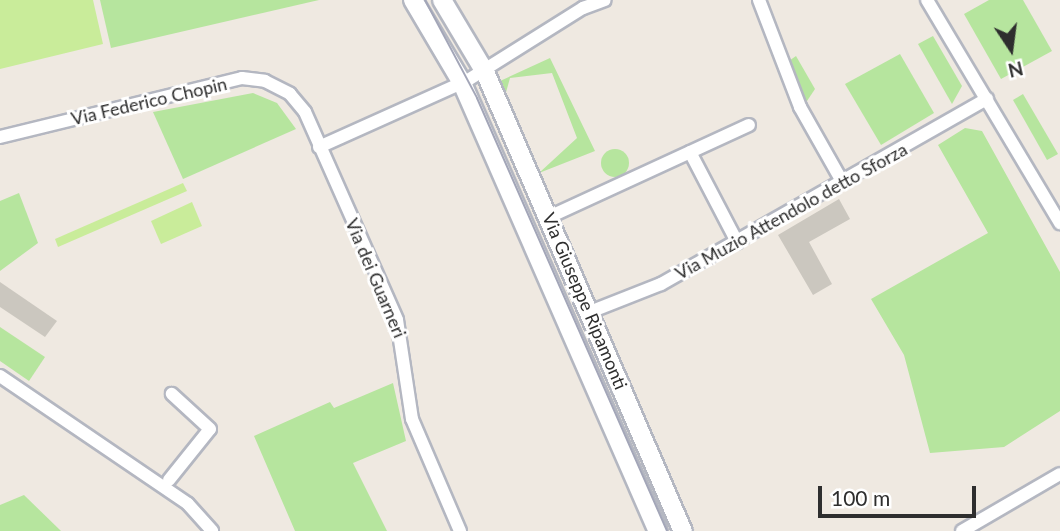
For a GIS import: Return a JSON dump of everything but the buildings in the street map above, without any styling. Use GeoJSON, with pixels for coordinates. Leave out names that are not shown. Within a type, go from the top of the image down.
{"type":"FeatureCollection","features":[{"type":"Feature","properties":{"kind":"street","name":"Via Giuseppe Ripamonti"},"geometry":{"type":"LineString","coordinates":[[413,0],[462,83],[658,531]]}},
{"type":"Feature","properties":{"kind":"street","name":"Via Giuseppe Ripamonti"},"geometry":{"type":"LineString","coordinates":[[442,0],[485,72],[683,531]]}},
{"type":"Feature","properties":{"kind":"street"},"geometry":{"type":"LineString","coordinates":[[319,147],[485,72],[583,8],[605,0]]}},
{"type":"Feature","properties":{"kind":"street"},"geometry":{"type":"LineString","coordinates":[[759,0],[800,107],[843,183]]}},
{"type":"Feature","properties":{"kind":"street"},"geometry":{"type":"LineString","coordinates":[[927,0],[1060,223]]}},
{"type":"Feature","properties":{"kind":"street","name":"Via Federico Chopin"},"geometry":{"type":"LineString","coordinates":[[0,137],[242,78],[265,81],[290,94],[305,112],[319,147]]}},
{"type":"Feature","properties":{"kind":"street","name":"Via Muzio Attendolo detto Sforza"},"geometry":{"type":"LineString","coordinates":[[590,312],[661,284],[988,99]]}},
{"type":"Feature","properties":{"kind":"street"},"geometry":{"type":"LineString","coordinates":[[549,217],[749,125]]}},
{"type":"Feature","properties":{"kind":"street","name":"Via dei Guarneri"},"geometry":{"type":"LineString","coordinates":[[319,147],[399,327],[412,419],[460,531]]}},
{"type":"Feature","properties":{"kind":"street"},"geometry":{"type":"LineString","coordinates":[[690,152],[737,242]]}},
{"type":"Feature","properties":{"kind":"street"},"geometry":{"type":"LineString","coordinates":[[0,376],[188,504],[212,531]]}},
{"type":"Feature","properties":{"kind":"street"},"geometry":{"type":"LineString","coordinates":[[169,480],[210,430],[172,394]]}},
{"type":"Feature","properties":{"kind":"street"},"geometry":{"type":"LineString","coordinates":[[962,531],[1060,474]]}},
{"type":"Feature","properties":{"kind":"green space"},"geometry":{"type":"Polygon","coordinates":[[[0,0],[93,0],[103,44],[0,69],[0,0]]]}},
{"type":"Feature","properties":{"kind":"green space"},"geometry":{"type":"Polygon","coordinates":[[[100,0],[319,0],[111,48],[100,0]]]}},
{"type":"Feature","properties":{"kind":"green space"},"geometry":{"type":"Polygon","coordinates":[[[989,0],[1023,0],[1052,51],[1001,79],[964,14],[989,0]]]}},
{"type":"Feature","properties":{"kind":"green space"},"geometry":{"type":"Polygon","coordinates":[[[933,36],[962,86],[952,104],[918,44],[933,36]]]}},
{"type":"Feature","properties":{"kind":"green space"},"geometry":{"type":"Polygon","coordinates":[[[900,54],[934,113],[881,145],[845,84],[900,54]]]}},
{"type":"Feature","properties":{"kind":"green space"},"geometry":{"type":"Polygon","coordinates":[[[796,56],[815,89],[805,104],[786,63],[796,56]]]}},
{"type":"Feature","properties":{"kind":"green space"},"geometry":{"type":"Polygon","coordinates":[[[550,58],[595,151],[539,173],[577,138],[552,73],[510,78],[505,96],[500,81],[550,58]]]}},
{"type":"Feature","properties":{"kind":"green space"},"geometry":{"type":"Polygon","coordinates":[[[253,93],[277,103],[296,129],[183,179],[153,112],[253,93]]]}},
{"type":"Feature","properties":{"kind":"green space"},"geometry":{"type":"Polygon","coordinates":[[[1023,94],[1058,154],[1047,160],[1013,100],[1023,94]]]}},
{"type":"Feature","properties":{"kind":"green space"},"geometry":{"type":"Polygon","coordinates":[[[965,128],[982,131],[1060,272],[1060,411],[1004,447],[930,453],[904,355],[871,299],[988,233],[938,145],[965,128]]]}},
{"type":"Feature","properties":{"kind":"green space"},"geometry":{"type":"Polygon","coordinates":[[[615,149],[625,153],[629,163],[625,173],[615,177],[605,173],[601,163],[605,153],[615,149]]]}},
{"type":"Feature","properties":{"kind":"green space"},"geometry":{"type":"Polygon","coordinates":[[[183,183],[187,191],[58,247],[55,239],[183,183]]]}},
{"type":"Feature","properties":{"kind":"green space"},"geometry":{"type":"Polygon","coordinates":[[[19,193],[38,243],[0,271],[0,201],[19,193]]]}},
{"type":"Feature","properties":{"kind":"green space"},"geometry":{"type":"Polygon","coordinates":[[[192,202],[202,226],[161,244],[151,221],[192,202]]]}},
{"type":"Feature","properties":{"kind":"green space"},"geometry":{"type":"Polygon","coordinates":[[[0,327],[45,357],[29,381],[0,361],[0,327]]]}},
{"type":"Feature","properties":{"kind":"green space"},"geometry":{"type":"Polygon","coordinates":[[[393,383],[406,441],[353,463],[387,531],[295,531],[254,436],[330,402],[334,408],[393,383]]]}},
{"type":"Feature","properties":{"kind":"green space"},"geometry":{"type":"Polygon","coordinates":[[[24,495],[61,531],[0,531],[0,505],[24,495]]]}},
{"type":"Feature","properties":{"kind":"tram line"},"geometry":{"type":"LineString","coordinates":[[425,0],[477,98],[667,531]]}}]}
